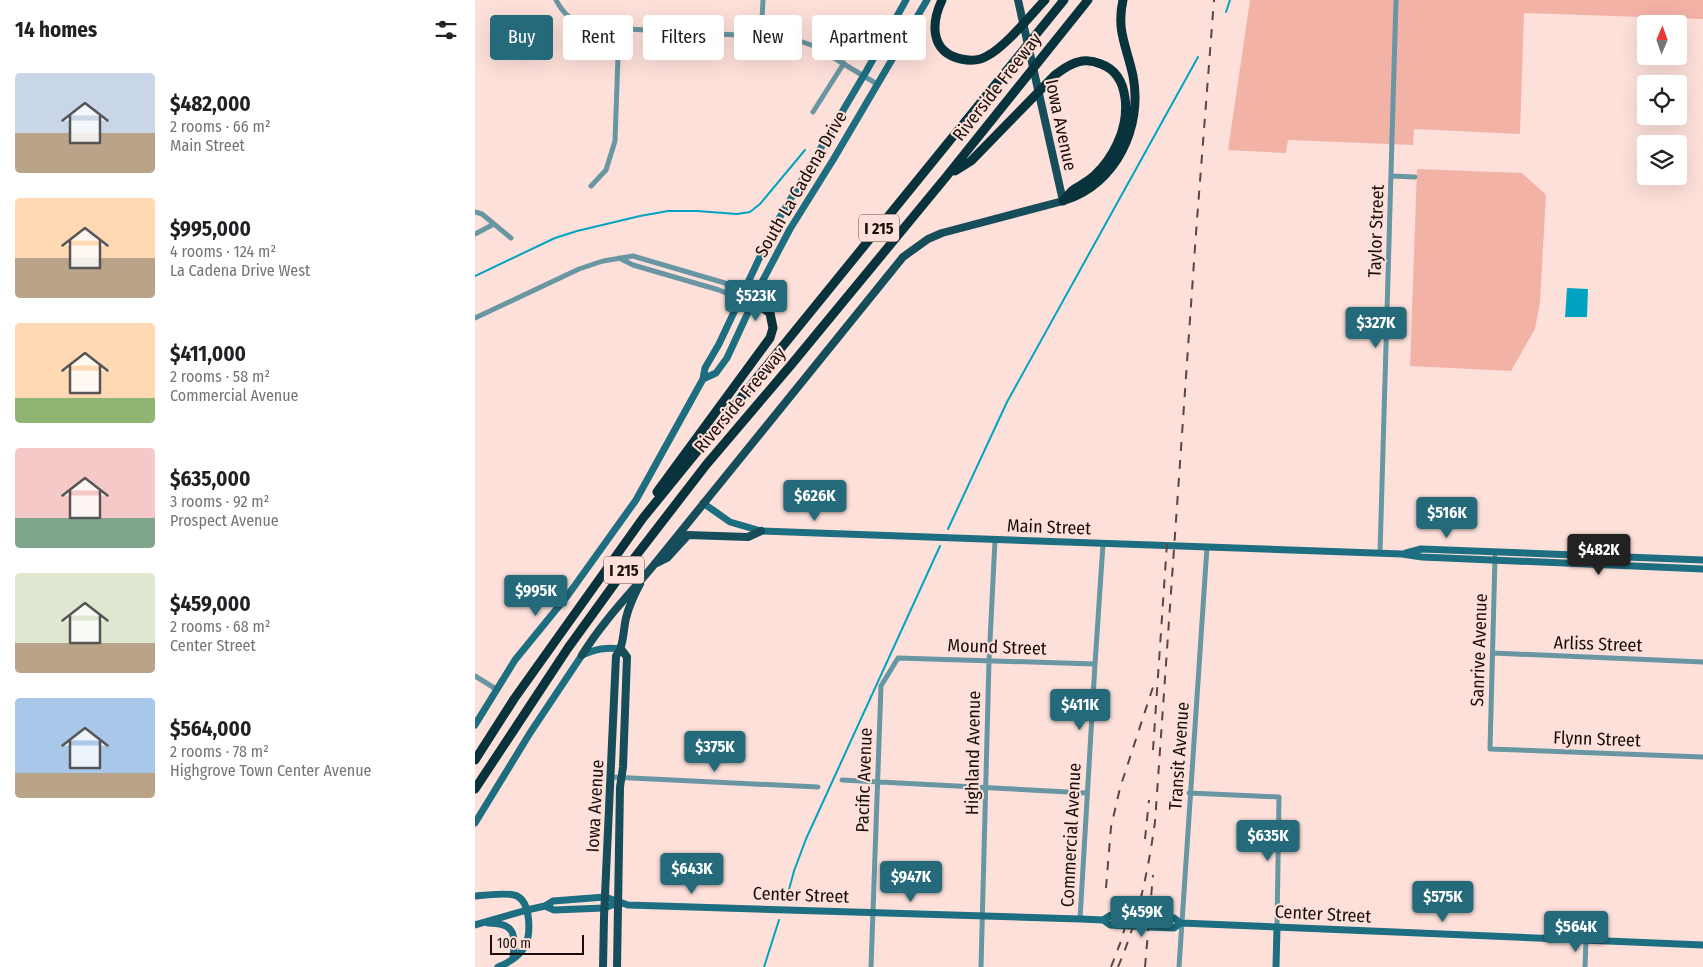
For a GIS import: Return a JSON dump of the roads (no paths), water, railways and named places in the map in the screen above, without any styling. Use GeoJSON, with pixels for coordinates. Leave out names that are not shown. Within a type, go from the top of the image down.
{"type":"FeatureCollection","features":[{"type":"Feature","properties":{"kind":"highway"},"geometry":{"type":"LineString","coordinates":[[942,0],[936,12],[934,28],[939,45],[958,58],[975,60],[982,59],[998,50],[1045,0]]}},
{"type":"Feature","properties":{"kind":"highway","name":"Riverside Freeway"},"geometry":{"type":"LineString","coordinates":[[475,760],[514,699],[643,518],[1065,0]]}},
{"type":"Feature","properties":{"kind":"highway","name":"Riverside Freeway"},"geometry":{"type":"LineString","coordinates":[[475,789],[491,762],[569,648],[627,567],[706,465],[946,177],[1088,0]]}},
{"type":"Feature","properties":{"kind":"highway"},"geometry":{"type":"LineString","coordinates":[[1063,201],[1085,192],[1103,177],[1121,153],[1132,126],[1135,93],[1133,76],[1123,42],[1121,27],[1120,15],[1123,0]]}},
{"type":"Feature","properties":{"kind":"highway"},"geometry":{"type":"LineString","coordinates":[[946,177],[971,161],[1055,76],[1069,65],[1079,61],[1096,62],[1110,68],[1121,81],[1125,101],[1123,124],[1118,143],[1106,162],[1094,176],[1073,190],[1063,201]]}},
{"type":"Feature","properties":{"kind":"highway"},"geometry":{"type":"LineString","coordinates":[[643,518],[651,499],[770,338],[773,328],[770,313],[754,301]]}},
{"type":"Feature","properties":{"kind":"main road","name":"South La Cadena Drive"},"geometry":{"type":"LineString","coordinates":[[475,725],[515,660],[568,595],[649,480],[703,379],[705,368],[719,344],[774,226],[906,0]]}},
{"type":"Feature","properties":{"kind":"main road","name":"South La Cadena Drive"},"geometry":{"type":"LineString","coordinates":[[703,379],[716,373],[727,358],[763,280],[790,229],[927,0]]}},
{"type":"Feature","properties":{"kind":"main road","name":"Iowa Avenue"},"geometry":{"type":"LineString","coordinates":[[1018,0],[1063,201]]}},
{"type":"Feature","properties":{"kind":"main road"},"geometry":{"type":"LineString","coordinates":[[475,823],[591,639],[621,601],[653,566],[903,257],[927,239],[942,233],[1063,201]]}},
{"type":"Feature","properties":{"kind":"main road","name":"Main Street"},"geometry":{"type":"LineString","coordinates":[[703,503],[730,522],[761,531],[1380,553],[1495,561],[1703,568]]}},
{"type":"Feature","properties":{"kind":"main road"},"geometry":{"type":"LineString","coordinates":[[653,566],[667,558],[688,535],[748,536],[761,531]]}},
{"type":"Feature","properties":{"kind":"main road","name":"Main Street"},"geometry":{"type":"LineString","coordinates":[[1402,554],[1421,550],[1703,560]]}},
{"type":"Feature","properties":{"kind":"main road","name":"Iowa Avenue"},"geometry":{"type":"LineString","coordinates":[[603,967],[616,656],[621,649],[622,633],[631,602],[643,578]]}},
{"type":"Feature","properties":{"kind":"main road"},"geometry":{"type":"LineString","coordinates":[[582,655],[595,649],[621,649]]}},
{"type":"Feature","properties":{"kind":"main road","name":"Iowa Avenue"},"geometry":{"type":"LineString","coordinates":[[617,967],[621,778],[627,657],[621,649]]}},
{"type":"Feature","properties":{"kind":"main road"},"geometry":{"type":"LineString","coordinates":[[475,896],[514,895],[521,899],[527,910],[529,924],[525,947],[513,958],[498,967]]}},
{"type":"Feature","properties":{"kind":"main road","name":"Center Street"},"geometry":{"type":"LineString","coordinates":[[475,925],[545,906],[553,901],[605,898],[628,905],[1103,920],[1111,915],[1174,918],[1181,923],[1703,945]]}},
{"type":"Feature","properties":{"kind":"main road","name":"Center Street"},"geometry":{"type":"LineString","coordinates":[[545,906],[554,910],[605,908],[618,903]]}},
{"type":"Feature","properties":{"kind":"main road"},"geometry":{"type":"LineString","coordinates":[[484,922],[504,925],[513,932],[515,942],[513,958]]}},
{"type":"Feature","properties":{"kind":"main road"},"geometry":{"type":"LineString","coordinates":[[1276,967],[1277,927]]}},
{"type":"Feature","properties":{"kind":"street"},"geometry":{"type":"LineString","coordinates":[[556,0],[566,15]]}},
{"type":"Feature","properties":{"kind":"street"},"geometry":{"type":"LineString","coordinates":[[762,15],[763,0]]}},
{"type":"Feature","properties":{"kind":"street","name":"Taylor Street"},"geometry":{"type":"LineString","coordinates":[[1380,553],[1396,0]]}},
{"type":"Feature","properties":{"kind":"street"},"geometry":{"type":"LineString","coordinates":[[633,29],[734,35]]}},
{"type":"Feature","properties":{"kind":"street"},"geometry":{"type":"LineString","coordinates":[[802,42],[814,46],[877,84]]}},
{"type":"Feature","properties":{"kind":"street"},"geometry":{"type":"LineString","coordinates":[[591,186],[606,170],[615,141],[618,60]]}},
{"type":"Feature","properties":{"kind":"street"},"geometry":{"type":"LineString","coordinates":[[813,112],[844,63]]}},
{"type":"Feature","properties":{"kind":"street"},"geometry":{"type":"LineString","coordinates":[[1392,176],[1415,176]]}},
{"type":"Feature","properties":{"kind":"street"},"geometry":{"type":"LineString","coordinates":[[475,212],[482,214],[511,238]]}},
{"type":"Feature","properties":{"kind":"street"},"geometry":{"type":"LineString","coordinates":[[475,234],[494,224]]}},
{"type":"Feature","properties":{"kind":"street"},"geometry":{"type":"LineString","coordinates":[[475,318],[579,270],[619,258],[633,256],[744,290],[754,301]]}},
{"type":"Feature","properties":{"kind":"street"},"geometry":{"type":"LineString","coordinates":[[619,258],[719,290],[740,299],[754,301]]}},
{"type":"Feature","properties":{"kind":"street","name":"Highland Avenue"},"geometry":{"type":"LineString","coordinates":[[981,967],[989,661],[995,540]]}},
{"type":"Feature","properties":{"kind":"street","name":"Commercial Avenue"},"geometry":{"type":"LineString","coordinates":[[1080,919],[1103,544]]}},
{"type":"Feature","properties":{"kind":"street","name":"Transit Avenue"},"geometry":{"type":"LineString","coordinates":[[1179,967],[1189,793],[1207,547]]}},
{"type":"Feature","properties":{"kind":"street","name":"Sanrive Avenue"},"geometry":{"type":"LineString","coordinates":[[1490,748],[1496,552]]}},
{"type":"Feature","properties":{"kind":"street","name":"Arliss Street"},"geometry":{"type":"LineString","coordinates":[[1493,653],[1703,662]]}},
{"type":"Feature","properties":{"kind":"street","name":"Mound Street"},"geometry":{"type":"LineString","coordinates":[[898,658],[1095,664]]}},
{"type":"Feature","properties":{"kind":"street","name":"Pacific Avenue"},"geometry":{"type":"LineString","coordinates":[[871,967],[881,686],[898,658]]}},
{"type":"Feature","properties":{"kind":"street"},"geometry":{"type":"LineString","coordinates":[[475,676],[496,689]]}},
{"type":"Feature","properties":{"kind":"street","name":"Flynn Street"},"geometry":{"type":"LineString","coordinates":[[1490,748],[1703,757]]}},
{"type":"Feature","properties":{"kind":"street"},"geometry":{"type":"LineString","coordinates":[[611,777],[818,787]]}},
{"type":"Feature","properties":{"kind":"street"},"geometry":{"type":"LineString","coordinates":[[842,780],[1087,793]]}},
{"type":"Feature","properties":{"kind":"street"},"geometry":{"type":"LineString","coordinates":[[1189,793],[1279,797],[1277,927]]}},
{"type":"Feature","properties":{"kind":"street"},"geometry":{"type":"LineString","coordinates":[[1585,967],[1586,940]]}},
{"type":"Feature","properties":{"kind":"water"},"geometry":{"type":"Polygon","coordinates":[[[1567,288],[1588,289],[1587,317],[1565,317],[1567,288]]]}},
{"type":"Feature","properties":{"kind":"waterway"},"geometry":{"type":"LineString","coordinates":[[1226,12],[1230,0]]}},
{"type":"Feature","properties":{"kind":"waterway"},"geometry":{"type":"LineString","coordinates":[[948,529],[1007,402],[1198,57]]}},
{"type":"Feature","properties":{"kind":"waterway"},"geometry":{"type":"LineString","coordinates":[[475,276],[555,238],[640,216],[668,211],[737,214],[750,212],[760,204],[805,150]]}},
{"type":"Feature","properties":{"kind":"waterway"},"geometry":{"type":"LineString","coordinates":[[787,897],[806,839],[940,546]]}},
{"type":"Feature","properties":{"kind":"waterway"},"geometry":{"type":"LineString","coordinates":[[764,967],[779,920]]}},
{"type":"Feature","properties":{"kind":"railway"},"geometry":{"type":"LineString","coordinates":[[1118,967],[1131,932],[1141,896],[1155,822],[1214,0]]}},
{"type":"Feature","properties":{"kind":"railway"},"geometry":{"type":"LineString","coordinates":[[1153,750],[1167,543]]}},
{"type":"Feature","properties":{"kind":"railway"},"geometry":{"type":"LineString","coordinates":[[1106,888],[1111,827],[1120,788],[1153,687]]}},
{"type":"Feature","properties":{"kind":"railway"},"geometry":{"type":"LineString","coordinates":[[1145,839],[1149,800]]}},
{"type":"Feature","properties":{"kind":"railway"},"geometry":{"type":"LineString","coordinates":[[1145,967],[1153,875]]}},
{"type":"Feature","properties":{"kind":"railway"},"geometry":{"type":"LineString","coordinates":[[1111,967],[1121,941],[1134,896]]}}]}
